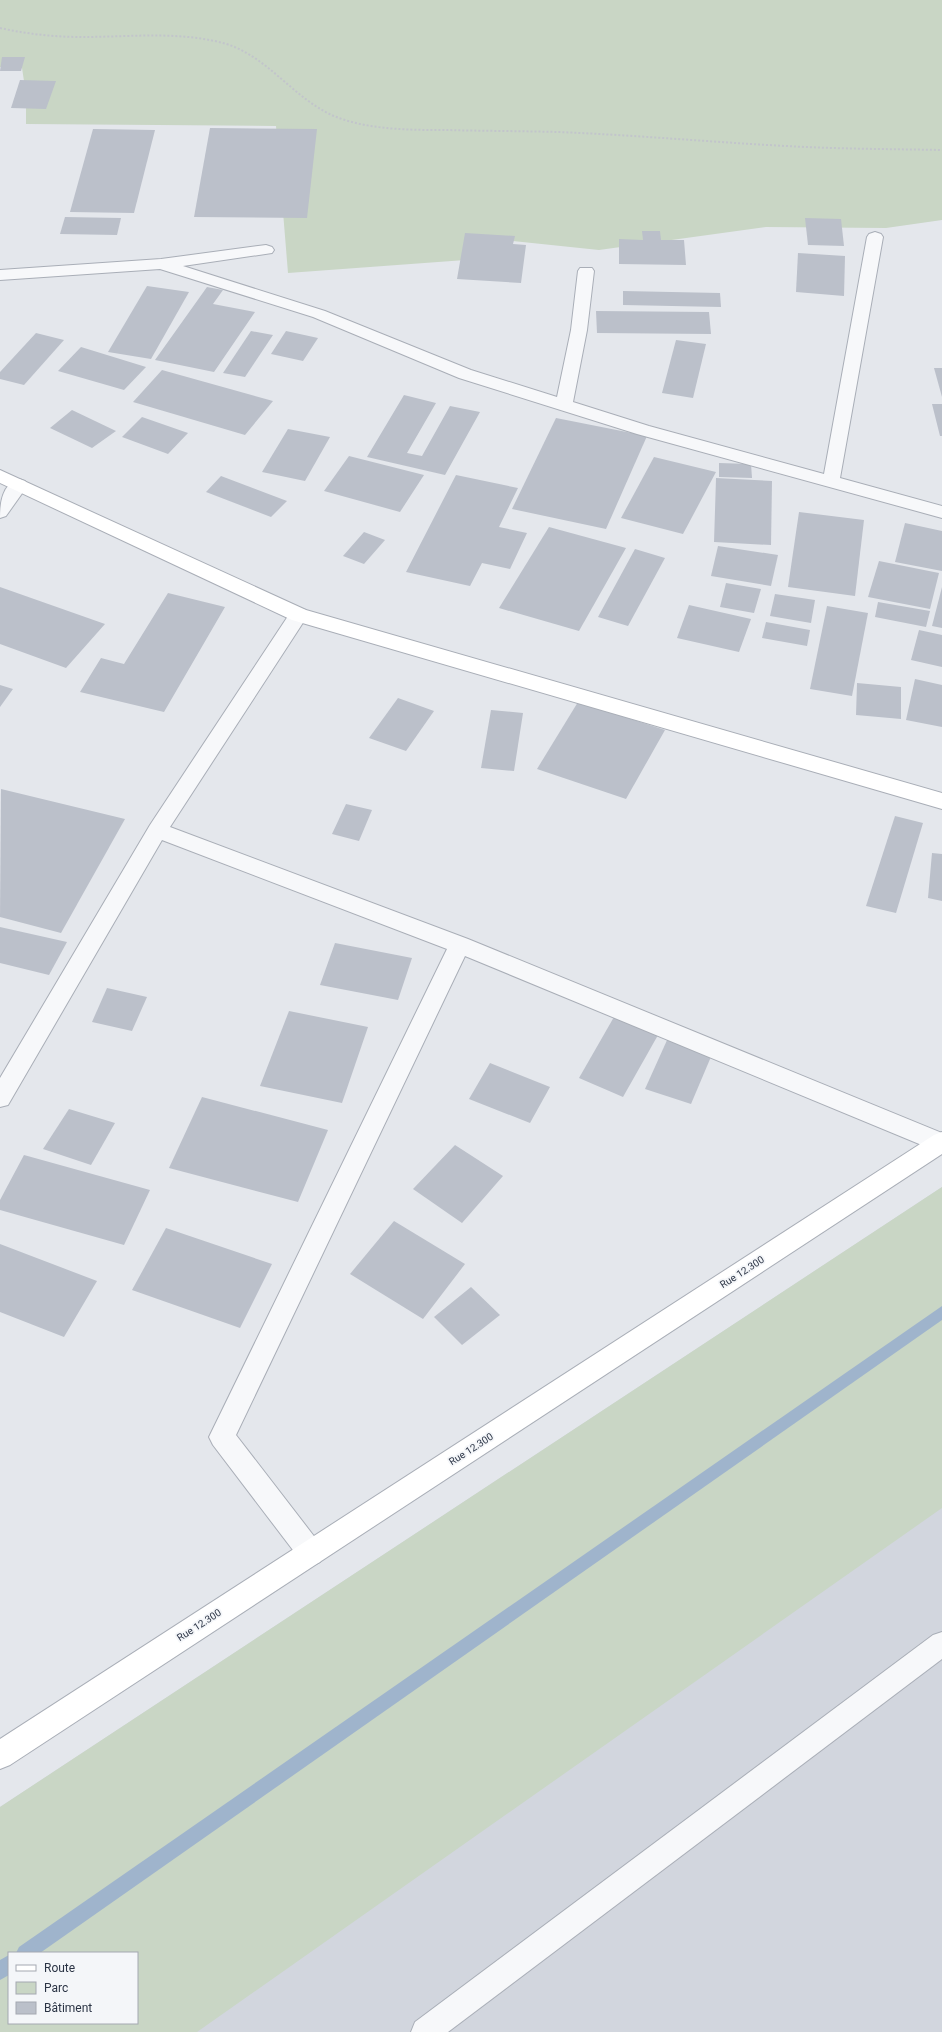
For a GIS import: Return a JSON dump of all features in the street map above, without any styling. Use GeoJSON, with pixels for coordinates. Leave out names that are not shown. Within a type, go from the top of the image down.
{"type":"FeatureCollection","features":[{"type":"Feature","properties":{"kind":"street"},"geometry":{"type":"LineString","coordinates":[[831,482],[875,237]]}},
{"type":"Feature","properties":{"kind":"street"},"geometry":{"type":"LineString","coordinates":[[0,275],[161,264],[266,250]]}},
{"type":"Feature","properties":{"kind":"street"},"geometry":{"type":"LineString","coordinates":[[161,264],[319,314],[466,374],[643,430],[942,512]]}},
{"type":"Feature","properties":{"kind":"street"},"geometry":{"type":"LineString","coordinates":[[564,404],[579,330],[586,271]]}},
{"type":"Feature","properties":{"kind":"street"},"geometry":{"type":"LineString","coordinates":[[0,476],[299,615],[942,802]]}},
{"type":"Feature","properties":{"kind":"street"},"geometry":{"type":"LineString","coordinates":[[0,512],[19,485]]}},
{"type":"Feature","properties":{"kind":"street"},"geometry":{"type":"LineString","coordinates":[[0,1098],[157,830],[299,615]]}},
{"type":"Feature","properties":{"kind":"street"},"geometry":{"type":"LineString","coordinates":[[157,830],[460,945],[941,1142]]}},
{"type":"Feature","properties":{"kind":"street"},"geometry":{"type":"LineString","coordinates":[[311,1553],[222,1437],[460,945]]}},
{"type":"Feature","properties":{"kind":"street","name":"Rue 12.300"},"geometry":{"type":"LineString","coordinates":[[0,1755],[941,1142]]}},
{"type":"Feature","properties":{"kind":"lane"},"geometry":{"type":"LineString","coordinates":[[425,2032],[942,1644]]}},
{"type":"Feature","properties":{"kind":"path"},"geometry":{"type":"LineString","coordinates":[[0,28],[53,37],[168,35],[192,37],[225,43],[261,59],[322,110],[342,120],[386,129],[544,132],[787,146],[942,150]]}},
{"type":"Feature","properties":{"kind":"shaded area"},"geometry":{"type":"Polygon","coordinates":[[[942,1187],[942,2032],[0,2032],[0,1807],[942,1187]]]}},
{"type":"Feature","properties":{"kind":"green space"},"geometry":{"type":"Polygon","coordinates":[[[0,0],[942,0],[942,220],[886,228],[766,227],[599,250],[483,238],[479,259],[288,273],[276,126],[26,124],[26,94],[22,68],[0,67],[0,0]]]}},
{"type":"Feature","properties":{"kind":"green space"},"geometry":{"type":"Polygon","coordinates":[[[942,1187],[942,1508],[197,2032],[0,2032],[0,1807],[942,1187]]]}},
{"type":"Feature","properties":{"kind":"building"},"geometry":{"type":"Polygon","coordinates":[[[2,57],[25,57],[21,71],[0,71],[2,57]]]}},
{"type":"Feature","properties":{"kind":"building"},"geometry":{"type":"Polygon","coordinates":[[[20,80],[56,81],[46,109],[11,108],[20,80]]]}},
{"type":"Feature","properties":{"kind":"building"},"geometry":{"type":"Polygon","coordinates":[[[210,128],[317,129],[307,218],[194,217],[210,128]]]}},
{"type":"Feature","properties":{"kind":"building"},"geometry":{"type":"Polygon","coordinates":[[[93,129],[155,130],[134,213],[70,212],[93,129]]]}},
{"type":"Feature","properties":{"kind":"building"},"geometry":{"type":"Polygon","coordinates":[[[65,217],[121,218],[117,235],[60,234],[65,217]]]}},
{"type":"Feature","properties":{"kind":"building"},"geometry":{"type":"Polygon","coordinates":[[[805,218],[841,219],[844,246],[808,245],[805,218]]]}},
{"type":"Feature","properties":{"kind":"building"},"geometry":{"type":"Polygon","coordinates":[[[642,231],[660,231],[661,240],[684,240],[686,265],[619,264],[619,239],[643,240],[642,231]]]}},
{"type":"Feature","properties":{"kind":"building"},"geometry":{"type":"Polygon","coordinates":[[[465,233],[515,236],[513,244],[526,245],[521,283],[457,279],[465,233]]]}},
{"type":"Feature","properties":{"kind":"building"},"geometry":{"type":"Polygon","coordinates":[[[798,253],[845,256],[844,296],[796,292],[798,253]]]}},
{"type":"Feature","properties":{"kind":"building"},"geometry":{"type":"Polygon","coordinates":[[[147,286],[189,292],[151,359],[108,352],[147,286]]]}},
{"type":"Feature","properties":{"kind":"building"},"geometry":{"type":"Polygon","coordinates":[[[207,287],[223,290],[213,304],[255,312],[214,372],[155,360],[207,287]]]}},
{"type":"Feature","properties":{"kind":"building"},"geometry":{"type":"Polygon","coordinates":[[[623,291],[720,293],[721,307],[623,305],[623,291]]]}},
{"type":"Feature","properties":{"kind":"building"},"geometry":{"type":"Polygon","coordinates":[[[596,311],[709,312],[711,334],[597,333],[596,311]]]}},
{"type":"Feature","properties":{"kind":"building"},"geometry":{"type":"Polygon","coordinates":[[[251,331],[273,335],[245,377],[223,373],[251,331]]]}},
{"type":"Feature","properties":{"kind":"building"},"geometry":{"type":"Polygon","coordinates":[[[286,331],[318,338],[303,361],[271,354],[286,331]]]}},
{"type":"Feature","properties":{"kind":"building"},"geometry":{"type":"Polygon","coordinates":[[[36,333],[64,340],[24,385],[0,379],[0,372],[36,333]]]}},
{"type":"Feature","properties":{"kind":"building"},"geometry":{"type":"Polygon","coordinates":[[[676,340],[706,344],[693,398],[662,393],[676,340]]]}},
{"type":"Feature","properties":{"kind":"building"},"geometry":{"type":"Polygon","coordinates":[[[81,347],[146,367],[124,390],[58,371],[81,347]]]}},
{"type":"Feature","properties":{"kind":"building"},"geometry":{"type":"Polygon","coordinates":[[[934,368],[942,368],[942,397],[934,368]]]}},
{"type":"Feature","properties":{"kind":"building"},"geometry":{"type":"Polygon","coordinates":[[[162,370],[273,401],[245,435],[133,402],[162,370]]]}},
{"type":"Feature","properties":{"kind":"building"},"geometry":{"type":"Polygon","coordinates":[[[404,395],[436,403],[407,453],[422,456],[450,406],[480,412],[445,475],[367,457],[404,395]]]}},
{"type":"Feature","properties":{"kind":"building"},"geometry":{"type":"Polygon","coordinates":[[[932,404],[942,404],[942,436],[940,436],[932,404]]]}},
{"type":"Feature","properties":{"kind":"building"},"geometry":{"type":"Polygon","coordinates":[[[72,410],[116,431],[92,448],[50,428],[72,410]]]}},
{"type":"Feature","properties":{"kind":"building"},"geometry":{"type":"Polygon","coordinates":[[[142,417],[188,433],[168,454],[122,437],[142,417]]]}},
{"type":"Feature","properties":{"kind":"building"},"geometry":{"type":"Polygon","coordinates":[[[556,418],[647,436],[606,529],[512,509],[556,418]]]}},
{"type":"Feature","properties":{"kind":"building"},"geometry":{"type":"Polygon","coordinates":[[[288,429],[330,437],[305,481],[262,472],[288,429]]]}},
{"type":"Feature","properties":{"kind":"building"},"geometry":{"type":"Polygon","coordinates":[[[349,456],[424,475],[400,512],[324,491],[349,456]]]}},
{"type":"Feature","properties":{"kind":"building"},"geometry":{"type":"Polygon","coordinates":[[[654,457],[716,472],[683,534],[621,518],[654,457]]]}},
{"type":"Feature","properties":{"kind":"building"},"geometry":{"type":"Polygon","coordinates":[[[719,463],[751,464],[752,478],[719,477],[719,463]]]}},
{"type":"Feature","properties":{"kind":"building"},"geometry":{"type":"Polygon","coordinates":[[[456,475],[518,488],[499,527],[527,533],[510,569],[482,563],[470,586],[406,572],[456,475]]]}},
{"type":"Feature","properties":{"kind":"building"},"geometry":{"type":"Polygon","coordinates":[[[221,476],[287,501],[271,517],[206,492],[221,476]]]}},
{"type":"Feature","properties":{"kind":"building"},"geometry":{"type":"Polygon","coordinates":[[[716,478],[772,481],[771,545],[714,542],[716,478]]]}},
{"type":"Feature","properties":{"kind":"building"},"geometry":{"type":"Polygon","coordinates":[[[799,512],[864,520],[855,596],[788,587],[799,512]]]}},
{"type":"Feature","properties":{"kind":"building"},"geometry":{"type":"Polygon","coordinates":[[[905,523],[942,531],[942,571],[895,562],[905,523]]]}},
{"type":"Feature","properties":{"kind":"building"},"geometry":{"type":"Polygon","coordinates":[[[549,527],[626,548],[579,631],[499,608],[549,527]]]}},
{"type":"Feature","properties":{"kind":"building"},"geometry":{"type":"Polygon","coordinates":[[[364,532],[385,540],[364,564],[343,556],[364,532]]]}},
{"type":"Feature","properties":{"kind":"building"},"geometry":{"type":"Polygon","coordinates":[[[718,546],[778,555],[771,586],[711,576],[718,546]]]}},
{"type":"Feature","properties":{"kind":"building"},"geometry":{"type":"Polygon","coordinates":[[[635,549],[665,558],[628,626],[598,617],[635,549]]]}},
{"type":"Feature","properties":{"kind":"building"},"geometry":{"type":"Polygon","coordinates":[[[879,561],[939,573],[930,609],[868,597],[879,561]]]}},
{"type":"Feature","properties":{"kind":"building"},"geometry":{"type":"Polygon","coordinates":[[[726,583],[761,589],[754,613],[720,607],[726,583]]]}},
{"type":"Feature","properties":{"kind":"building"},"geometry":{"type":"Polygon","coordinates":[[[0,587],[105,624],[66,668],[0,644],[0,587]]]}},
{"type":"Feature","properties":{"kind":"building"},"geometry":{"type":"Polygon","coordinates":[[[942,587],[942,628],[932,626],[942,587]]]}},
{"type":"Feature","properties":{"kind":"building"},"geometry":{"type":"Polygon","coordinates":[[[168,593],[225,607],[164,712],[80,692],[101,658],[124,664],[168,593]]]}},
{"type":"Feature","properties":{"kind":"building"},"geometry":{"type":"Polygon","coordinates":[[[775,594],[815,600],[811,623],[770,616],[775,594]]]}},
{"type":"Feature","properties":{"kind":"building"},"geometry":{"type":"Polygon","coordinates":[[[878,602],[930,611],[926,627],[875,617],[878,602]]]}},
{"type":"Feature","properties":{"kind":"building"},"geometry":{"type":"Polygon","coordinates":[[[689,605],[751,619],[739,652],[677,638],[689,605]]]}},
{"type":"Feature","properties":{"kind":"building"},"geometry":{"type":"Polygon","coordinates":[[[827,606],[868,613],[852,696],[810,689],[827,606]]]}},
{"type":"Feature","properties":{"kind":"building"},"geometry":{"type":"Polygon","coordinates":[[[766,622],[810,630],[807,646],[762,638],[766,622]]]}},
{"type":"Feature","properties":{"kind":"building"},"geometry":{"type":"Polygon","coordinates":[[[919,630],[942,635],[942,667],[911,660],[919,630]]]}},
{"type":"Feature","properties":{"kind":"building"},"geometry":{"type":"Polygon","coordinates":[[[915,679],[942,685],[942,727],[906,720],[915,679]]]}},
{"type":"Feature","properties":{"kind":"building"},"geometry":{"type":"Polygon","coordinates":[[[857,683],[901,687],[901,719],[856,715],[857,683]]]}},
{"type":"Feature","properties":{"kind":"building"},"geometry":{"type":"Polygon","coordinates":[[[0,685],[13,689],[0,707],[0,685]]]}},
{"type":"Feature","properties":{"kind":"building"},"geometry":{"type":"Polygon","coordinates":[[[398,698],[434,711],[406,751],[369,738],[398,698]]]}},
{"type":"Feature","properties":{"kind":"building"},"geometry":{"type":"Polygon","coordinates":[[[578,702],[665,730],[626,799],[537,769],[578,702]]]}},
{"type":"Feature","properties":{"kind":"building"},"geometry":{"type":"Polygon","coordinates":[[[491,710],[523,713],[514,771],[481,768],[491,710]]]}},
{"type":"Feature","properties":{"kind":"building"},"geometry":{"type":"Polygon","coordinates":[[[1,789],[125,819],[61,933],[0,917],[1,789]]]}},
{"type":"Feature","properties":{"kind":"building"},"geometry":{"type":"Polygon","coordinates":[[[346,804],[372,810],[359,841],[332,834],[346,804]]]}},
{"type":"Feature","properties":{"kind":"building"},"geometry":{"type":"Polygon","coordinates":[[[895,816],[923,823],[896,913],[866,906],[895,816]]]}},
{"type":"Feature","properties":{"kind":"building"},"geometry":{"type":"Polygon","coordinates":[[[932,853],[942,854],[942,901],[928,898],[932,853]]]}},
{"type":"Feature","properties":{"kind":"building"},"geometry":{"type":"Polygon","coordinates":[[[0,927],[67,942],[49,975],[0,963],[0,927]]]}},
{"type":"Feature","properties":{"kind":"building"},"geometry":{"type":"Polygon","coordinates":[[[335,943],[412,958],[398,1000],[320,985],[335,943]]]}},
{"type":"Feature","properties":{"kind":"building"},"geometry":{"type":"Polygon","coordinates":[[[107,988],[147,997],[132,1031],[92,1022],[107,988]]]}},
{"type":"Feature","properties":{"kind":"building"},"geometry":{"type":"Polygon","coordinates":[[[618,1010],[662,1028],[623,1097],[579,1078],[618,1010]]]}},
{"type":"Feature","properties":{"kind":"building"},"geometry":{"type":"Polygon","coordinates":[[[289,1011],[368,1027],[342,1103],[260,1086],[289,1011]]]}},
{"type":"Feature","properties":{"kind":"building"},"geometry":{"type":"Polygon","coordinates":[[[668,1038],[713,1052],[691,1104],[645,1089],[668,1038]]]}},
{"type":"Feature","properties":{"kind":"building"},"geometry":{"type":"Polygon","coordinates":[[[490,1063],[550,1087],[530,1123],[469,1099],[490,1063]]]}},
{"type":"Feature","properties":{"kind":"building"},"geometry":{"type":"Polygon","coordinates":[[[202,1097],[328,1130],[298,1202],[169,1168],[202,1097]]]}},
{"type":"Feature","properties":{"kind":"building"},"geometry":{"type":"Polygon","coordinates":[[[69,1109],[115,1123],[91,1165],[43,1149],[69,1109]]]}},
{"type":"Feature","properties":{"kind":"building"},"geometry":{"type":"Polygon","coordinates":[[[455,1145],[503,1176],[462,1223],[413,1189],[455,1145]]]}},
{"type":"Feature","properties":{"kind":"building"},"geometry":{"type":"Polygon","coordinates":[[[24,1155],[150,1190],[124,1245],[0,1210],[0,1200],[24,1155]]]}},
{"type":"Feature","properties":{"kind":"building"},"geometry":{"type":"Polygon","coordinates":[[[394,1221],[465,1264],[423,1319],[350,1274],[394,1221]]]}},
{"type":"Feature","properties":{"kind":"building"},"geometry":{"type":"Polygon","coordinates":[[[166,1228],[272,1264],[240,1328],[132,1290],[166,1228]]]}},
{"type":"Feature","properties":{"kind":"building"},"geometry":{"type":"Polygon","coordinates":[[[0,1244],[97,1281],[64,1337],[0,1312],[0,1244]]]}},
{"type":"Feature","properties":{"kind":"building"},"geometry":{"type":"Polygon","coordinates":[[[471,1287],[500,1315],[462,1345],[434,1317],[471,1287]]]}},
{"type":"Feature","properties":{"kind":"waterway"},"geometry":{"type":"LineString","coordinates":[[26,1952],[942,1312]]}},
{"type":"Feature","properties":{"kind":"waterway"},"geometry":{"type":"LineString","coordinates":[[0,1971],[8,1965]]}}]}
